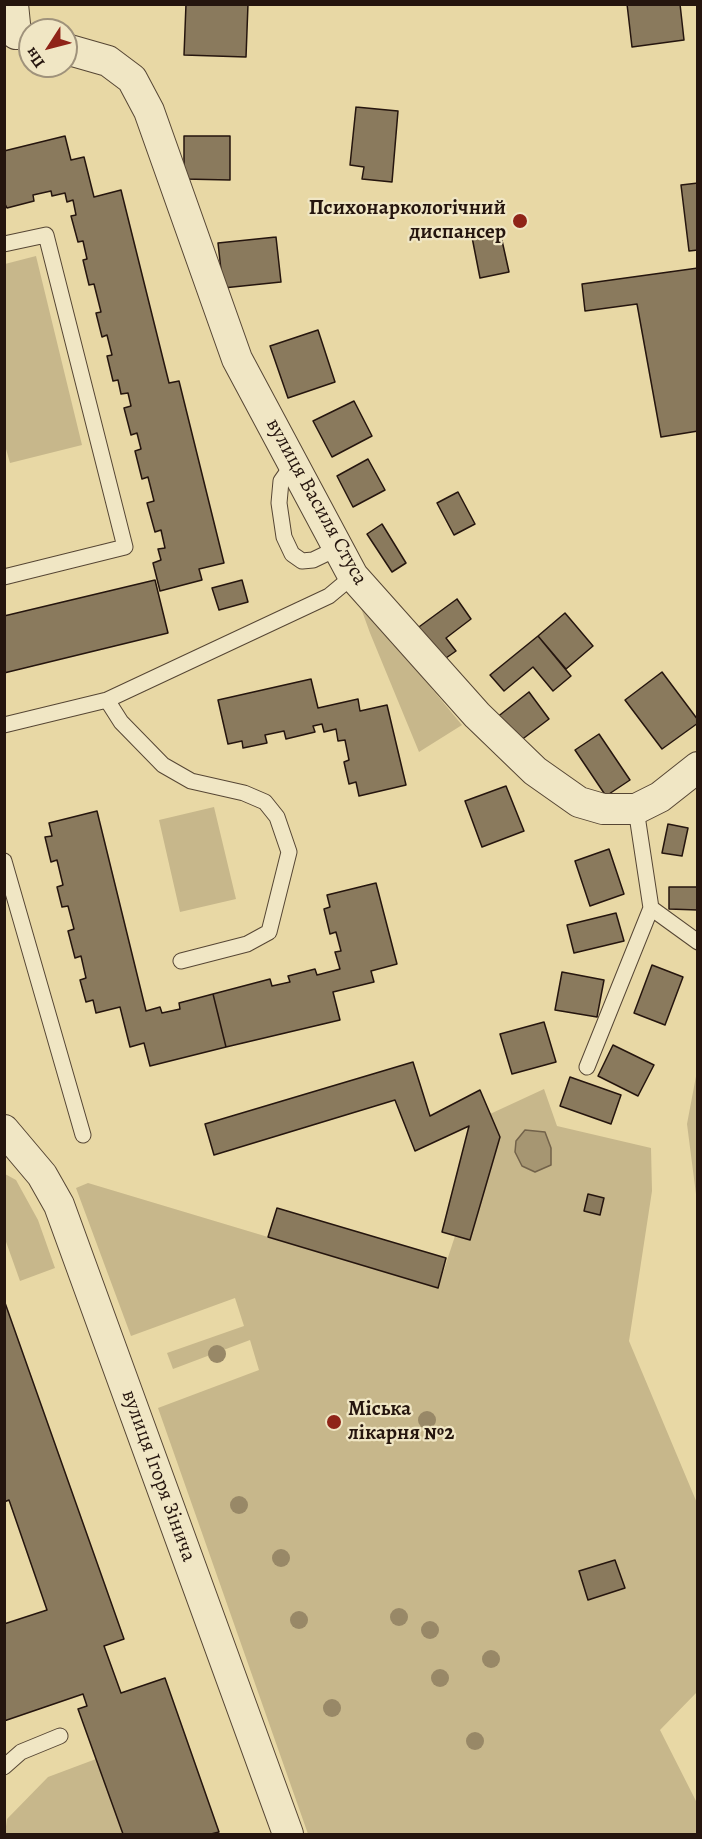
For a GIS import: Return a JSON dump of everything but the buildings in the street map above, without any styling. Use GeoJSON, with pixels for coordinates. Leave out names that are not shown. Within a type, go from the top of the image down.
{"type":"FeatureCollection","features":[{"type":"Feature","properties":{"kind":"street"},"geometry":{"type":"LineString","coordinates":[[13,4],[17,35]]}},
{"type":"Feature","properties":{"kind":"street","name":"вулиця Василя Стуса"},"geometry":{"type":"LineString","coordinates":[[78,52],[108,61],[132,79],[149,111],[237,358],[353,576],[477,716],[535,771],[579,802],[603,809],[636,809],[660,797],[698,767]]}},
{"type":"Feature","properties":{"kind":"street","name":"вулиця Ігоря Зінича"},"geometry":{"type":"LineString","coordinates":[[4,1130],[42,1175],[59,1205],[288,1834]]}},
{"type":"Feature","properties":{"kind":"lane"},"geometry":{"type":"LineString","coordinates":[[4,244],[46,235],[125,547],[4,577]]}},
{"type":"Feature","properties":{"kind":"lane"},"geometry":{"type":"LineString","coordinates":[[293,464],[281,481],[279,503],[284,537],[292,554],[302,561],[313,560],[338,548]]}},
{"type":"Feature","properties":{"kind":"lane"},"geometry":{"type":"LineString","coordinates":[[4,725],[106,700],[329,596],[353,576]]}},
{"type":"Feature","properties":{"kind":"lane"},"geometry":{"type":"LineString","coordinates":[[106,700],[121,722],[163,765],[191,781],[244,793],[266,802],[278,817],[289,852],[268,932],[247,944],[181,961]]}},
{"type":"Feature","properties":{"kind":"lane"},"geometry":{"type":"LineString","coordinates":[[587,1067],[651,908],[636,809]]}},
{"type":"Feature","properties":{"kind":"lane"},"geometry":{"type":"LineString","coordinates":[[4,861],[83,1135]]}},
{"type":"Feature","properties":{"kind":"lane"},"geometry":{"type":"LineString","coordinates":[[651,908],[698,942]]}},
{"type":"Feature","properties":{"kind":"lane"},"geometry":{"type":"LineString","coordinates":[[4,1767],[21,1752],[60,1736]]}},
{"type":"Feature","properties":{"kind":"shaded area"},"geometry":{"type":"Polygon","coordinates":[[[36,256],[82,445],[10,463],[4,442],[5,264],[36,256]]]}},
{"type":"Feature","properties":{"kind":"shaded area"},"geometry":{"type":"Polygon","coordinates":[[[358,600],[462,725],[419,752],[370,633],[358,600]]]}},
{"type":"Feature","properties":{"kind":"shaded area"},"geometry":{"type":"Polygon","coordinates":[[[214,807],[236,899],[180,912],[159,820],[214,807]]]}},
{"type":"Feature","properties":{"kind":"shaded area"},"geometry":{"type":"Polygon","coordinates":[[[697,1071],[697,1202],[687,1124],[697,1071]]]}},
{"type":"Feature","properties":{"kind":"shaded area","name":"Міська лікарня №2"},"geometry":{"type":"Polygon","coordinates":[[[544,1089],[557,1126],[651,1148],[652,1191],[629,1341],[697,1503],[697,1692],[660,1730],[697,1803],[697,1834],[308,1834],[158,1408],[259,1370],[250,1340],[173,1369],[167,1353],[244,1326],[235,1298],[131,1336],[76,1188],[88,1183],[438,1288],[455,1236],[470,1240],[500,1137],[490,1114],[544,1089]]]}},
{"type":"Feature","properties":{"kind":"shaded area"},"geometry":{"type":"Polygon","coordinates":[[[525,1130],[545,1132],[551,1148],[551,1165],[535,1172],[522,1166],[515,1152],[516,1141],[525,1130]]]}},
{"type":"Feature","properties":{"kind":"shaded area"},"geometry":{"type":"Polygon","coordinates":[[[5,1174],[16,1180],[38,1220],[55,1268],[20,1281],[5,1239],[5,1174]]]}},
{"type":"Feature","properties":{"kind":"shaded area"},"geometry":{"type":"Polygon","coordinates":[[[96,1759],[123,1834],[5,1834],[7,1819],[48,1777],[96,1759]]]}},
{"type":"Feature","properties":{"kind":"place","name":"Психонаркологічний диспансер"},"geometry":{"type":"Point","coordinates":[520,221]}},
{"type":"Feature","properties":{"kind":"place","name":"Міська лікарня №2"},"geometry":{"type":"Point","coordinates":[334,1422]}}]}
